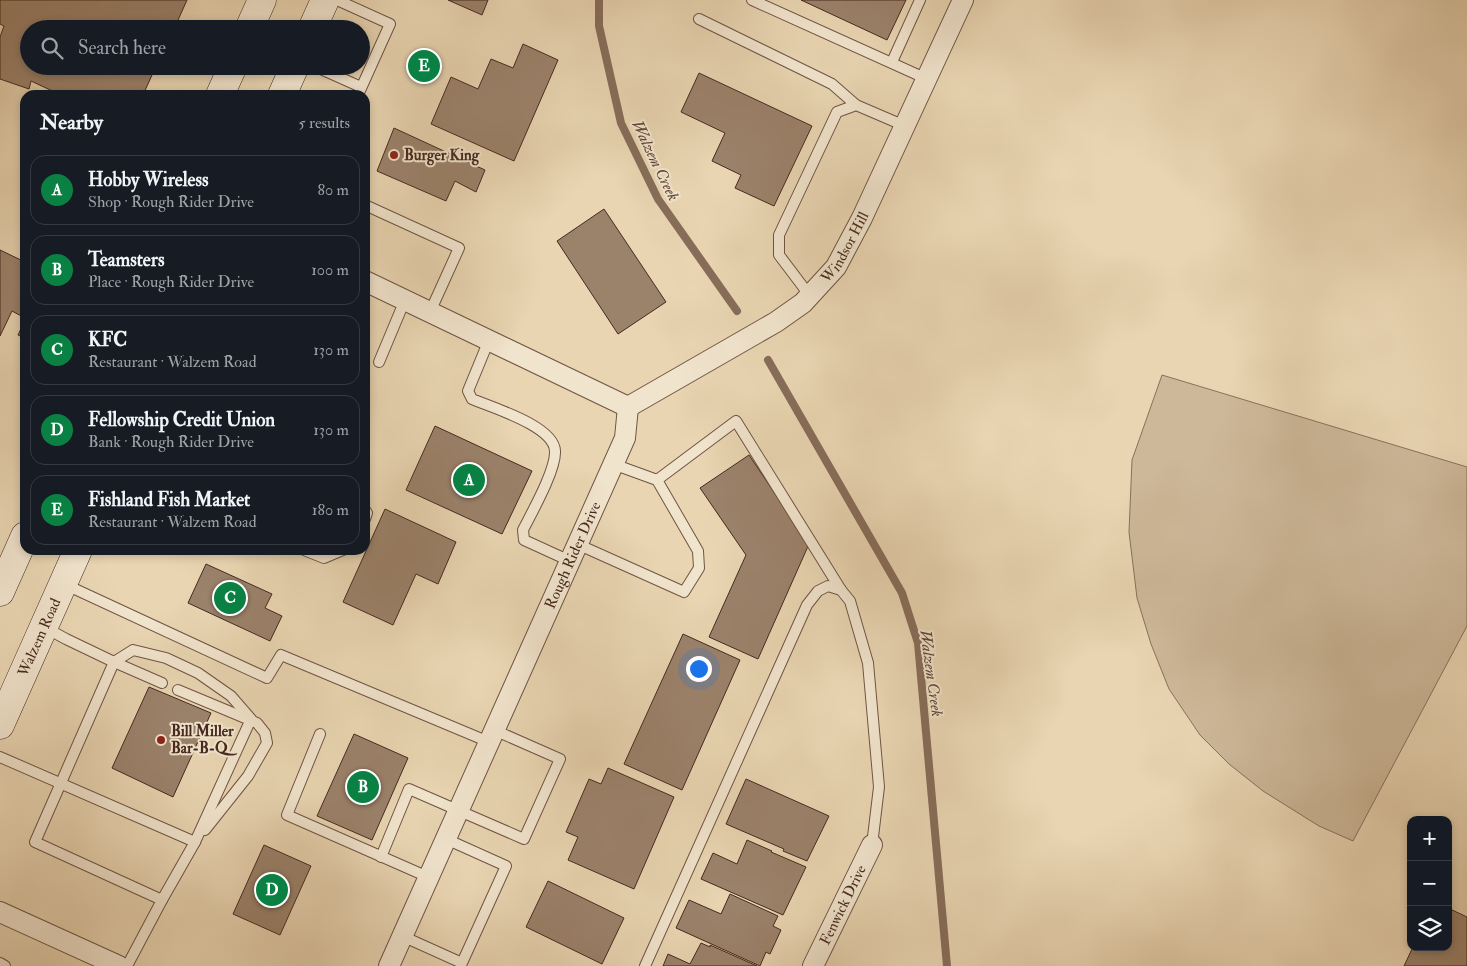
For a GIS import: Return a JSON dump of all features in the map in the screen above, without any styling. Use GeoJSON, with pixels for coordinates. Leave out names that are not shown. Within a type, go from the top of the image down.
{"type":"FeatureCollection","features":[{"type":"Feature","properties":{"kind":"main road"},"geometry":{"type":"LineString","coordinates":[[316,20],[325,0]]}},
{"type":"Feature","properties":{"kind":"main road"},"geometry":{"type":"LineString","coordinates":[[222,90],[229,75]]}},
{"type":"Feature","properties":{"kind":"main road"},"geometry":{"type":"LineString","coordinates":[[236,90],[241,75]]}},
{"type":"Feature","properties":{"kind":"main road"},"geometry":{"type":"LineString","coordinates":[[284,90],[291,75]]}},
{"type":"Feature","properties":{"kind":"main road"},"geometry":{"type":"LineString","coordinates":[[0,592],[20,547]]}},
{"type":"Feature","properties":{"kind":"main road","name":"Walzem Road"},"geometry":{"type":"LineString","coordinates":[[0,724],[76,555]]}},
{"type":"Feature","properties":{"kind":"street","name":"Windsor Hill"},"geometry":{"type":"LineString","coordinates":[[628,407],[776,322],[803,303],[836,266],[862,218],[964,0]]}},
{"type":"Feature","properties":{"kind":"street"},"geometry":{"type":"LineString","coordinates":[[370,284],[628,407]]}},
{"type":"Feature","properties":{"kind":"street","name":"Rough Rider Drive"},"geometry":{"type":"LineString","coordinates":[[389,966],[613,464],[624,438],[628,407]]}},
{"type":"Feature","properties":{"kind":"street","name":"Fenwick Drive"},"geometry":{"type":"LineString","coordinates":[[813,966],[872,845]]}},
{"type":"Feature","properties":{"kind":"street"},"geometry":{"type":"LineString","coordinates":[[0,912],[119,966]]}},
{"type":"Feature","properties":{"kind":"lane"},"geometry":{"type":"LineString","coordinates":[[337,0],[390,24],[370,69]]}},
{"type":"Feature","properties":{"kind":"lane"},"geometry":{"type":"LineString","coordinates":[[752,0],[892,62],[927,80]]}},
{"type":"Feature","properties":{"kind":"lane"},"geometry":{"type":"LineString","coordinates":[[892,62],[920,0]]}},
{"type":"Feature","properties":{"kind":"lane"},"geometry":{"type":"LineString","coordinates":[[699,19],[832,84],[856,105],[904,126]]}},
{"type":"Feature","properties":{"kind":"lane"},"geometry":{"type":"LineString","coordinates":[[331,75],[358,90]]}},
{"type":"Feature","properties":{"kind":"lane"},"geometry":{"type":"LineString","coordinates":[[360,90],[367,75]]}},
{"type":"Feature","properties":{"kind":"lane"},"geometry":{"type":"LineString","coordinates":[[810,296],[779,255],[779,235],[837,112],[856,105]]}},
{"type":"Feature","properties":{"kind":"lane"},"geometry":{"type":"LineString","coordinates":[[370,207],[459,248],[430,312]]}},
{"type":"Feature","properties":{"kind":"lane"},"geometry":{"type":"LineString","coordinates":[[379,362],[405,300]]}},
{"type":"Feature","properties":{"kind":"lane"},"geometry":{"type":"LineString","coordinates":[[489,340],[468,391],[472,399],[534,426],[548,436],[555,450],[552,467],[523,530],[524,540],[573,552],[684,592],[699,568],[698,551],[657,480],[613,464]]}},
{"type":"Feature","properties":{"kind":"lane"},"geometry":{"type":"LineString","coordinates":[[657,480],[736,421],[841,590],[850,601],[868,663],[878,787],[872,845]]}},
{"type":"Feature","properties":{"kind":"lane"},"geometry":{"type":"LineString","coordinates":[[316,555],[324,558],[331,555]]}},
{"type":"Feature","properties":{"kind":"lane"},"geometry":{"type":"LineString","coordinates":[[63,584],[267,678],[281,655],[492,736],[560,759],[524,839],[409,790],[381,857]]}},
{"type":"Feature","properties":{"kind":"lane"},"geometry":{"type":"LineString","coordinates":[[645,966],[807,605],[818,591],[828,586],[841,590]]}},
{"type":"Feature","properties":{"kind":"lane"},"geometry":{"type":"LineString","coordinates":[[44,627],[66,640],[162,683]]}},
{"type":"Feature","properties":{"kind":"lane"},"geometry":{"type":"LineString","coordinates":[[162,900],[35,842],[114,662],[134,650],[166,658],[198,673],[231,696],[251,719]]}},
{"type":"Feature","properties":{"kind":"lane"},"geometry":{"type":"LineString","coordinates":[[178,690],[251,719],[257,723],[264,733],[267,743],[248,776],[195,842]]}},
{"type":"Feature","properties":{"kind":"lane"},"geometry":{"type":"LineString","coordinates":[[128,966],[195,842],[251,719]]}},
{"type":"Feature","properties":{"kind":"lane"},"geometry":{"type":"LineString","coordinates":[[320,734],[287,815],[428,877]]}},
{"type":"Feature","properties":{"kind":"lane"},"geometry":{"type":"LineString","coordinates":[[0,757],[195,842]]}},
{"type":"Feature","properties":{"kind":"lane"},"geometry":{"type":"LineString","coordinates":[[402,936],[466,964],[506,866],[446,839]]}},
{"type":"Feature","properties":{"kind":"lane"},"geometry":{"type":"LineString","coordinates":[[0,964],[5,966]]}},
{"type":"Feature","properties":{"kind":"shaded area"},"geometry":{"type":"Polygon","coordinates":[[[1162,375],[1467,467],[1467,626],[1353,841],[1319,826],[1263,791],[1229,764],[1200,735],[1169,689],[1151,644],[1137,598],[1129,532],[1132,460],[1162,375]]]}},
{"type":"Feature","properties":{"kind":"building"},"geometry":{"type":"Polygon","coordinates":[[[0,0],[187,0],[178,20],[20,20],[20,75],[152,75],[145,90],[50,90],[31,81],[29,89],[0,79],[0,37],[4,26],[0,24],[0,0]]]}},
{"type":"Feature","properties":{"kind":"building"},"geometry":{"type":"Polygon","coordinates":[[[448,0],[488,0],[482,15],[448,0]]]}},
{"type":"Feature","properties":{"kind":"building"},"geometry":{"type":"Polygon","coordinates":[[[801,0],[906,0],[887,40],[801,0]]]}},
{"type":"Feature","properties":{"kind":"building"},"geometry":{"type":"Polygon","coordinates":[[[523,44],[558,60],[514,161],[431,124],[451,77],[478,89],[491,59],[513,68],[523,44]]]}},
{"type":"Feature","properties":{"kind":"building"},"geometry":{"type":"Polygon","coordinates":[[[699,73],[812,126],[774,206],[735,188],[741,175],[712,161],[725,133],[681,112],[699,73]]]}},
{"type":"Feature","properties":{"kind":"building"},"geometry":{"type":"Polygon","coordinates":[[[394,128],[485,170],[476,192],[455,181],[446,201],[377,171],[394,128]]]}},
{"type":"Feature","properties":{"kind":"building"},"geometry":{"type":"Polygon","coordinates":[[[604,209],[666,302],[618,334],[557,241],[604,209]]]}},
{"type":"Feature","properties":{"kind":"building"},"geometry":{"type":"Polygon","coordinates":[[[0,250],[20,260],[20,315],[12,311],[0,336],[0,250]]]}},
{"type":"Feature","properties":{"kind":"building"},"geometry":{"type":"Polygon","coordinates":[[[435,426],[532,471],[502,534],[406,490],[435,426]]]}},
{"type":"Feature","properties":{"kind":"building"},"geometry":{"type":"Polygon","coordinates":[[[749,455],[809,544],[758,659],[709,637],[746,555],[700,488],[749,455]]]}},
{"type":"Feature","properties":{"kind":"building"},"geometry":{"type":"Polygon","coordinates":[[[385,509],[456,542],[438,584],[416,574],[393,625],[343,602],[364,555],[370,555],[370,542],[385,509]]]}},
{"type":"Feature","properties":{"kind":"building"},"geometry":{"type":"Polygon","coordinates":[[[206,564],[272,594],[265,608],[282,616],[270,641],[188,603],[206,564]]]}},
{"type":"Feature","properties":{"kind":"building"},"geometry":{"type":"Polygon","coordinates":[[[683,634],[740,660],[682,790],[624,764],[683,634]]]}},
{"type":"Feature","properties":{"kind":"building","name":"Bill Miller Bar-B-Q"},"geometry":{"type":"Polygon","coordinates":[[[149,687],[211,713],[173,797],[112,768],[149,687]]]}},
{"type":"Feature","properties":{"kind":"building"},"geometry":{"type":"Polygon","coordinates":[[[354,734],[408,758],[372,840],[317,816],[354,734]]]}},
{"type":"Feature","properties":{"kind":"building"},"geometry":{"type":"Polygon","coordinates":[[[608,768],[674,797],[634,889],[568,860],[578,837],[566,832],[589,779],[601,784],[608,768]]]}},
{"type":"Feature","properties":{"kind":"building"},"geometry":{"type":"Polygon","coordinates":[[[746,779],[829,816],[807,861],[726,824],[746,779]]]}},
{"type":"Feature","properties":{"kind":"building"},"geometry":{"type":"Polygon","coordinates":[[[747,840],[806,867],[783,915],[701,879],[713,853],[737,864],[747,840]]]}},
{"type":"Feature","properties":{"kind":"building"},"geometry":{"type":"Polygon","coordinates":[[[264,845],[311,866],[280,935],[233,914],[264,845]]]}},
{"type":"Feature","properties":{"kind":"building"},"geometry":{"type":"Polygon","coordinates":[[[548,881],[624,918],[602,964],[526,927],[548,881]]]}},
{"type":"Feature","properties":{"kind":"building"},"geometry":{"type":"Polygon","coordinates":[[[730,894],[778,916],[773,926],[781,930],[770,954],[766,952],[760,966],[676,928],[689,900],[721,914],[730,894]]]}},
{"type":"Feature","properties":{"kind":"building"},"geometry":{"type":"Polygon","coordinates":[[[1452,910],[1467,917],[1467,966],[1404,966],[1411,951],[1452,951],[1452,910]]]}},
{"type":"Feature","properties":{"kind":"building"},"geometry":{"type":"Polygon","coordinates":[[[701,943],[710,947],[710,945],[757,966],[663,966],[668,954],[690,964],[701,943]]]}},
{"type":"Feature","properties":{"kind":"waterway","name":"Walzem Creek"},"geometry":{"type":"LineString","coordinates":[[599,0],[599,26],[621,123],[658,199],[737,311]]}},
{"type":"Feature","properties":{"kind":"waterway","name":"Walzem Creek"},"geometry":{"type":"LineString","coordinates":[[768,360],[902,593],[918,643],[947,966]]}},
{"type":"Feature","properties":{"kind":"place","name":"Fishland Fish Market"},"geometry":{"type":"Point","coordinates":[424,66]}},
{"type":"Feature","properties":{"kind":"place","name":"Burger King"},"geometry":{"type":"Point","coordinates":[394,155]}},
{"type":"Feature","properties":{"kind":"place","name":"Hobby Wireless"},"geometry":{"type":"Point","coordinates":[469,480]}},
{"type":"Feature","properties":{"kind":"place","name":"KFC"},"geometry":{"type":"Point","coordinates":[230,598]}},
{"type":"Feature","properties":{"kind":"place","name":"Bill Miller Bar-B-Q"},"geometry":{"type":"Point","coordinates":[161,740]}},
{"type":"Feature","properties":{"kind":"place","name":"Teamsters"},"geometry":{"type":"Point","coordinates":[363,787]}},
{"type":"Feature","properties":{"kind":"place","name":"Fellowship Credit Union"},"geometry":{"type":"Point","coordinates":[272,890]}}]}
